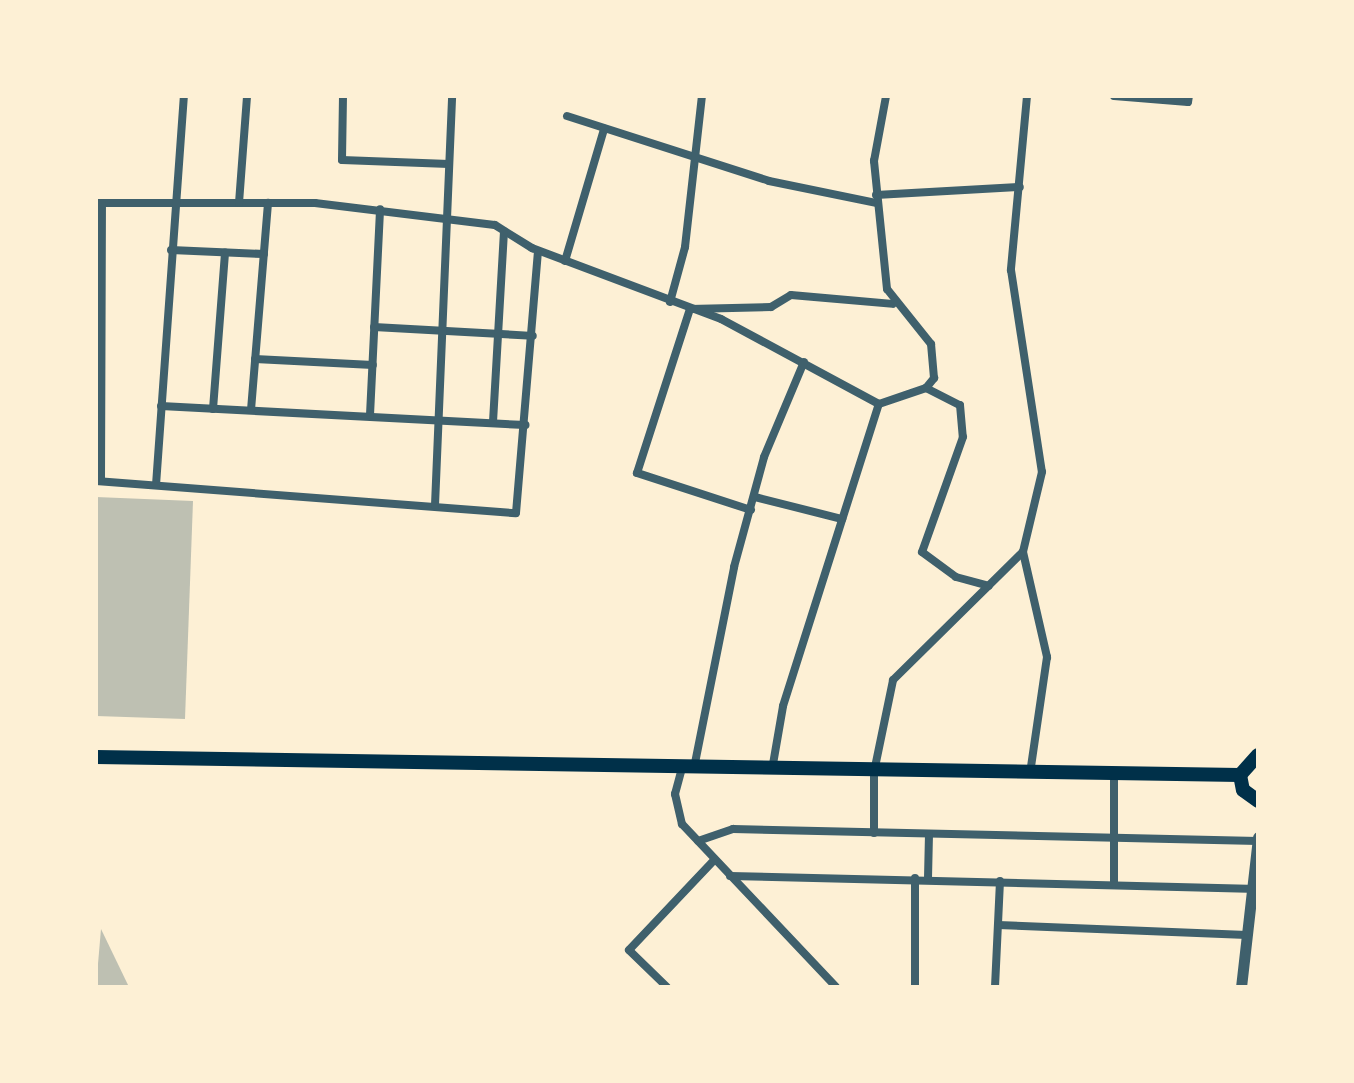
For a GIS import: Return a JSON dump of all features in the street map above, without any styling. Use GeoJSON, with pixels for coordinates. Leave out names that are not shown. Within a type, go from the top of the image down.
{"type":"FeatureCollection","features":[{"type":"Feature","properties":{"kind":"main road"},"geometry":{"type":"LineString","coordinates":[[96,757],[874,772],[1240,775],[1258,755]]}},
{"type":"Feature","properties":{"kind":"main road"},"geometry":{"type":"LineString","coordinates":[[1240,775],[1243,790],[1258,801]]}},
{"type":"Feature","properties":{"kind":"street"},"geometry":{"type":"LineString","coordinates":[[156,485],[184,96]]}},
{"type":"Feature","properties":{"kind":"street"},"geometry":{"type":"LineString","coordinates":[[239,203],[247,96]]}},
{"type":"Feature","properties":{"kind":"street"},"geometry":{"type":"LineString","coordinates":[[343,96],[342,160],[449,164]]}},
{"type":"Feature","properties":{"kind":"street"},"geometry":{"type":"LineString","coordinates":[[435,505],[452,96]]}},
{"type":"Feature","properties":{"kind":"street"},"geometry":{"type":"LineString","coordinates":[[670,302],[697,159],[702,96]]}},
{"type":"Feature","properties":{"kind":"street"},"geometry":{"type":"LineString","coordinates":[[538,251],[526,425],[516,513],[98,481],[99,203],[268,203],[449,214],[504,231],[538,251],[690,309],[804,362],[879,404],[926,388],[934,378],[931,344],[893,304],[876,199],[886,96]]}},
{"type":"Feature","properties":{"kind":"street"},"geometry":{"type":"LineString","coordinates":[[1027,96],[1012,294],[1042,472],[1023,552],[1047,657],[1030,773]]}},
{"type":"Feature","properties":{"kind":"street"},"geometry":{"type":"LineString","coordinates":[[1114,96],[1188,102],[1189,96]]}},
{"type":"Feature","properties":{"kind":"street"},"geometry":{"type":"LineString","coordinates":[[567,116],[697,159],[876,199],[1020,187]]}},
{"type":"Feature","properties":{"kind":"street"},"geometry":{"type":"LineString","coordinates":[[565,261],[604,129]]}},
{"type":"Feature","properties":{"kind":"street"},"geometry":{"type":"LineString","coordinates":[[251,410],[268,203]]}},
{"type":"Feature","properties":{"kind":"street"},"geometry":{"type":"LineString","coordinates":[[370,415],[380,209]]}},
{"type":"Feature","properties":{"kind":"street"},"geometry":{"type":"LineString","coordinates":[[493,422],[504,231]]}},
{"type":"Feature","properties":{"kind":"street"},"geometry":{"type":"LineString","coordinates":[[171,250],[264,254]]}},
{"type":"Feature","properties":{"kind":"street"},"geometry":{"type":"LineString","coordinates":[[213,409],[225,252]]}},
{"type":"Feature","properties":{"kind":"street"},"geometry":{"type":"LineString","coordinates":[[690,309],[771,307],[791,295],[893,304]]}},
{"type":"Feature","properties":{"kind":"street"},"geometry":{"type":"LineString","coordinates":[[690,309],[637,473],[751,510]]}},
{"type":"Feature","properties":{"kind":"street"},"geometry":{"type":"LineString","coordinates":[[374,327],[533,336]]}},
{"type":"Feature","properties":{"kind":"street"},"geometry":{"type":"LineString","coordinates":[[255,359],[373,365]]}},
{"type":"Feature","properties":{"kind":"street"},"geometry":{"type":"LineString","coordinates":[[804,362],[751,510],[688,768],[675,794],[682,824],[836,987]]}},
{"type":"Feature","properties":{"kind":"street"},"geometry":{"type":"LineString","coordinates":[[926,388],[960,405],[963,437],[922,552],[956,577],[989,586]]}},
{"type":"Feature","properties":{"kind":"street"},"geometry":{"type":"LineString","coordinates":[[772,770],[783,706],[879,404]]}},
{"type":"Feature","properties":{"kind":"street"},"geometry":{"type":"LineString","coordinates":[[161,406],[439,418],[526,425]]}},
{"type":"Feature","properties":{"kind":"street"},"geometry":{"type":"LineString","coordinates":[[755,497],[842,519]]}},
{"type":"Feature","properties":{"kind":"street"},"geometry":{"type":"LineString","coordinates":[[874,833],[874,772],[893,680],[1023,552]]}},
{"type":"Feature","properties":{"kind":"street"},"geometry":{"type":"LineString","coordinates":[[1114,774],[1114,884]]}},
{"type":"Feature","properties":{"kind":"street"},"geometry":{"type":"LineString","coordinates":[[698,841],[733,829],[1114,839],[1258,839],[1253,922],[1247,935],[1241,987]]}},
{"type":"Feature","properties":{"kind":"street"},"geometry":{"type":"LineString","coordinates":[[928,878],[929,834]]}},
{"type":"Feature","properties":{"kind":"street"},"geometry":{"type":"LineString","coordinates":[[667,987],[629,950],[714,860]]}},
{"type":"Feature","properties":{"kind":"street"},"geometry":{"type":"LineString","coordinates":[[730,876],[928,878],[1255,888]]}},
{"type":"Feature","properties":{"kind":"street"},"geometry":{"type":"LineString","coordinates":[[915,878],[915,987]]}},
{"type":"Feature","properties":{"kind":"street"},"geometry":{"type":"LineString","coordinates":[[995,987],[1000,881]]}},
{"type":"Feature","properties":{"kind":"street"},"geometry":{"type":"LineString","coordinates":[[998,925],[1247,935]]}},
{"type":"Feature","properties":{"kind":"building"},"geometry":{"type":"Polygon","coordinates":[[[96,497],[193,501],[185,719],[96,716],[96,497]]]}},
{"type":"Feature","properties":{"kind":"building"},"geometry":{"type":"Polygon","coordinates":[[[101,929],[129,987],[96,987],[101,929]]]}}]}
